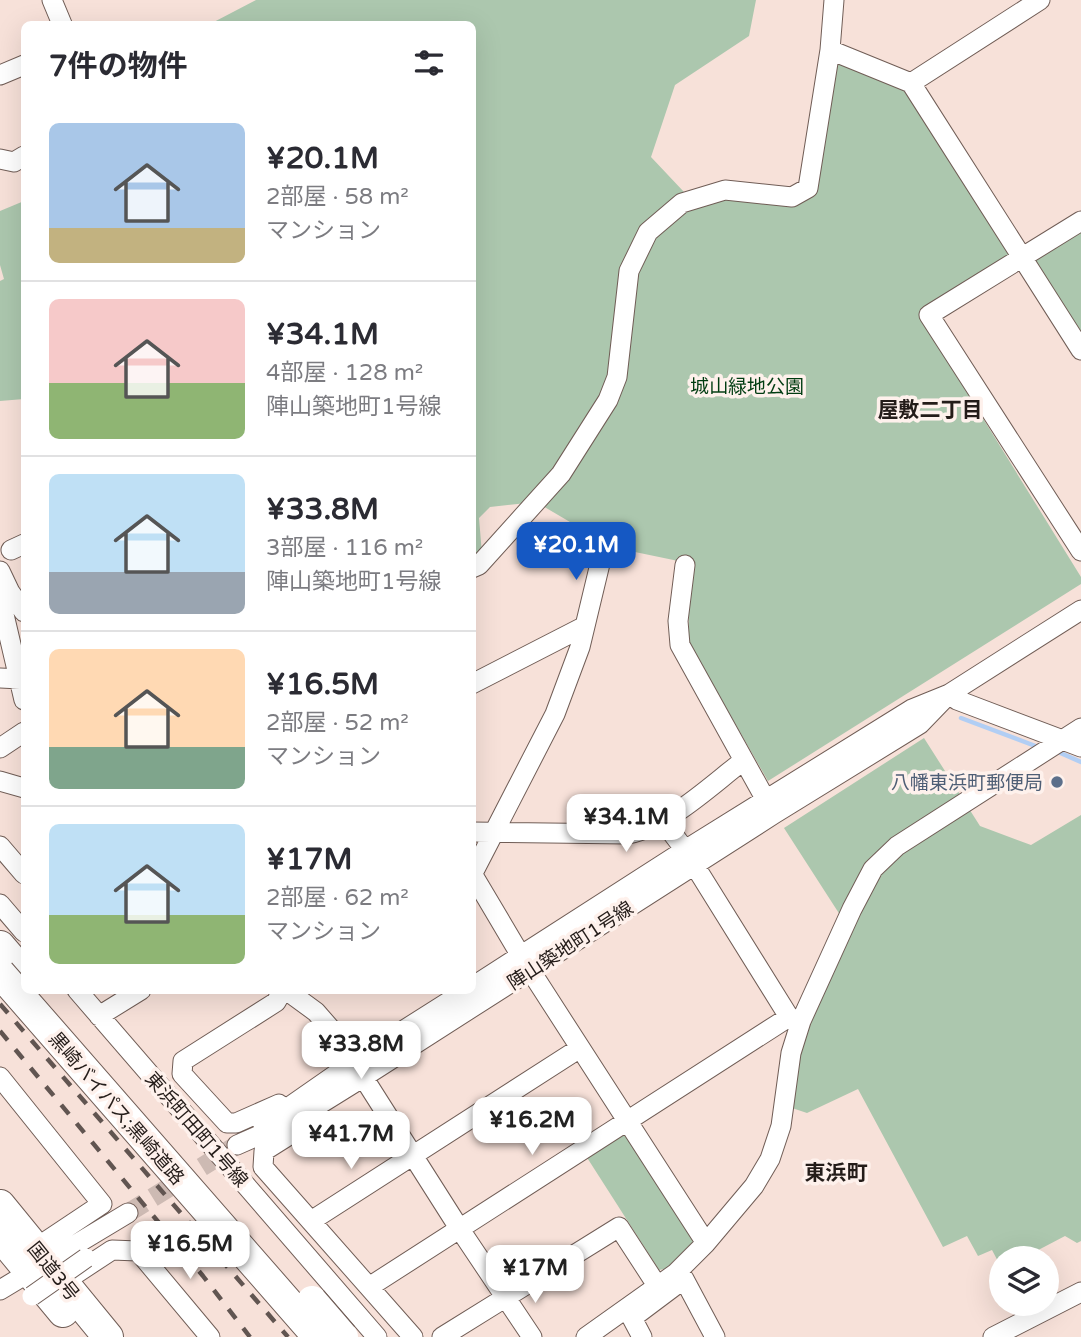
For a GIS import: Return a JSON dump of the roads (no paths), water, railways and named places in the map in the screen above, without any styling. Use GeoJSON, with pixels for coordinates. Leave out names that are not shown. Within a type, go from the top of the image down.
{"type":"FeatureCollection","features":[{"type":"Feature","properties":{"kind":"highway"},"geometry":{"type":"LineString","coordinates":[[0,946],[21,970]]}},
{"type":"Feature","properties":{"kind":"highway","name":"黒崎バイパス;黒崎道路"},"geometry":{"type":"LineString","coordinates":[[0,973],[318,1337]]}},
{"type":"Feature","properties":{"kind":"highway","name":"黒崎バイパス;黒崎道路"},"geometry":{"type":"LineString","coordinates":[[43,994],[343,1337]]}},
{"type":"Feature","properties":{"kind":"highway","name":"国道3号"},"geometry":{"type":"LineString","coordinates":[[0,1205],[83,1337]]}},
{"type":"Feature","properties":{"kind":"highway","name":"国道3号"},"geometry":{"type":"LineString","coordinates":[[0,1236],[42,1272],[108,1337]]}},
{"type":"Feature","properties":{"kind":"street"},"geometry":{"type":"LineString","coordinates":[[52,0],[61,21]]}},
{"type":"Feature","properties":{"kind":"street"},"geometry":{"type":"LineString","coordinates":[[476,566],[561,474],[608,400],[617,377],[629,271],[648,232],[682,203],[725,190],[792,197],[808,188],[830,50],[834,0]]}},
{"type":"Feature","properties":{"kind":"street"},"geometry":{"type":"LineString","coordinates":[[911,83],[1040,0]]}},
{"type":"Feature","properties":{"kind":"street"},"geometry":{"type":"LineString","coordinates":[[830,50],[911,83],[1081,350]]}},
{"type":"Feature","properties":{"kind":"street"},"geometry":{"type":"LineString","coordinates":[[0,75],[21,66]]}},
{"type":"Feature","properties":{"kind":"street"},"geometry":{"type":"LineString","coordinates":[[0,159],[14,162],[21,158]]}},
{"type":"Feature","properties":{"kind":"street"},"geometry":{"type":"LineString","coordinates":[[1081,221],[929,315],[1081,551]]}},
{"type":"Feature","properties":{"kind":"street"},"geometry":{"type":"LineString","coordinates":[[476,869],[555,714],[580,647],[604,547]]}},
{"type":"Feature","properties":{"kind":"street"},"geometry":{"type":"LineString","coordinates":[[685,565],[678,621],[680,645],[770,807]]}},
{"type":"Feature","properties":{"kind":"street"},"geometry":{"type":"LineString","coordinates":[[0,571],[21,608]]}},
{"type":"Feature","properties":{"kind":"street"},"geometry":{"type":"LineString","coordinates":[[10,592],[2,606],[10,679],[21,696]]}},
{"type":"Feature","properties":{"kind":"street","name":"陣山築地町1号線"},"geometry":{"type":"LineString","coordinates":[[295,1110],[770,807],[920,724],[949,694],[1081,610]]}},
{"type":"Feature","properties":{"kind":"street"},"geometry":{"type":"LineString","coordinates":[[476,682],[583,627]]}},
{"type":"Feature","properties":{"kind":"street"},"geometry":{"type":"LineString","coordinates":[[949,694],[957,700],[1067,743]]}},
{"type":"Feature","properties":{"kind":"street"},"geometry":{"type":"LineString","coordinates":[[586,1337],[658,1287],[706,1243],[754,1186],[770,1158],[780,1126],[795,1019],[873,869],[897,846],[1038,755],[1067,743],[1081,729]]}},
{"type":"Feature","properties":{"kind":"street"},"geometry":{"type":"LineString","coordinates":[[0,748],[21,734]]}},
{"type":"Feature","properties":{"kind":"street"},"geometry":{"type":"LineString","coordinates":[[476,832],[628,834],[642,831],[663,821],[743,761]]}},
{"type":"Feature","properties":{"kind":"street"},"geometry":{"type":"LineString","coordinates":[[0,781],[21,787]]}},
{"type":"Feature","properties":{"kind":"street"},"geometry":{"type":"LineString","coordinates":[[663,821],[795,1019]]}},
{"type":"Feature","properties":{"kind":"street"},"geometry":{"type":"LineString","coordinates":[[0,846],[21,870]]}},
{"type":"Feature","properties":{"kind":"street"},"geometry":{"type":"LineString","coordinates":[[476,880],[526,964],[706,1243]]}},
{"type":"Feature","properties":{"kind":"street"},"geometry":{"type":"LineString","coordinates":[[0,904],[21,928]]}},
{"type":"Feature","properties":{"kind":"street","name":"陣山築地町1号線"},"geometry":{"type":"LineString","coordinates":[[476,985],[526,964]]}},
{"type":"Feature","properties":{"kind":"street","name":"東浜町田町1号線"},"geometry":{"type":"LineString","coordinates":[[80,994],[377,1337]]}},
{"type":"Feature","properties":{"kind":"street"},"geometry":{"type":"LineString","coordinates":[[99,1016],[135,994]]}},
{"type":"Feature","properties":{"kind":"street"},"geometry":{"type":"LineString","coordinates":[[281,994],[275,1002],[183,1060],[182,1074],[227,1123],[236,1123],[274,1104],[295,1110],[291,1134],[264,1151],[263,1167],[413,1337]]}},
{"type":"Feature","properties":{"kind":"street"},"geometry":{"type":"LineString","coordinates":[[290,994],[316,1012],[337,1036],[357,1071],[532,1337]]}},
{"type":"Feature","properties":{"kind":"street","name":"陣山築地町1号線"},"geometry":{"type":"LineString","coordinates":[[357,1071],[462,994]]}},
{"type":"Feature","properties":{"kind":"street"},"geometry":{"type":"LineString","coordinates":[[369,1287],[627,1120],[795,1019]]}},
{"type":"Feature","properties":{"kind":"street"},"geometry":{"type":"LineString","coordinates":[[311,1221],[580,1048]]}},
{"type":"Feature","properties":{"kind":"street"},"geometry":{"type":"LineString","coordinates":[[0,1077],[102,1204],[42,1272]]}},
{"type":"Feature","properties":{"kind":"street"},"geometry":{"type":"LineString","coordinates":[[42,1272],[128,1213]]}},
{"type":"Feature","properties":{"kind":"street"},"geometry":{"type":"LineString","coordinates":[[442,1337],[619,1227],[658,1287]]}},
{"type":"Feature","properties":{"kind":"street"},"geometry":{"type":"LineString","coordinates":[[0,1290],[42,1272],[111,1250],[138,1251],[210,1337]]}},
{"type":"Feature","properties":{"kind":"street"},"geometry":{"type":"LineString","coordinates":[[42,1272],[86,1258]]}},
{"type":"Feature","properties":{"kind":"street"},"geometry":{"type":"LineString","coordinates":[[642,1337],[632,1318],[684,1279],[715,1337]]}},
{"type":"Feature","properties":{"kind":"street"},"geometry":{"type":"LineString","coordinates":[[993,1337],[1081,1292]]}},
{"type":"Feature","properties":{"kind":"waterway"},"geometry":{"type":"LineString","coordinates":[[961,718],[1038,747]]}},
{"type":"Feature","properties":{"kind":"waterway"},"geometry":{"type":"LineString","coordinates":[[1056,751],[1081,762]]}},
{"type":"Feature","properties":{"kind":"tunnel"},"geometry":{"type":"LineString","coordinates":[[128,1213],[237,1145]]}},
{"type":"Feature","properties":{"kind":"railway"},"geometry":{"type":"LineString","coordinates":[[0,1004],[288,1337]]}},
{"type":"Feature","properties":{"kind":"railway"},"geometry":{"type":"LineString","coordinates":[[0,1031],[203,1276],[250,1337]]}},
{"type":"Feature","properties":{"kind":"place","name":"八幡東浜町郵便局"},"geometry":{"type":"Point","coordinates":[1057,782]}},
{"type":"Feature","properties":{"kind":"district","name":"屋敷二丁目"},"geometry":{"type":"Point","coordinates":[930,410]}},
{"type":"Feature","properties":{"kind":"district","name":"東浜町"},"geometry":{"type":"Point","coordinates":[836,1173]}},
{"type":"Feature","properties":{"kind":"park label","name":"城山緑地公園"},"geometry":{"type":"Point","coordinates":[747,386]}}]}
